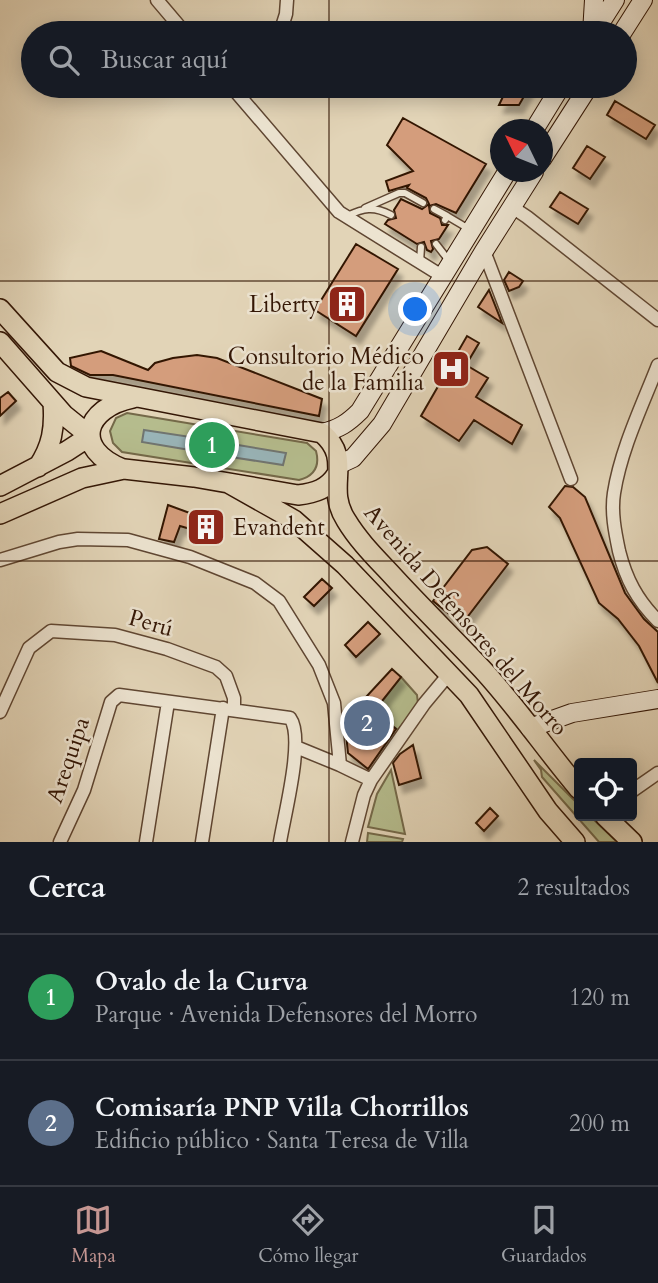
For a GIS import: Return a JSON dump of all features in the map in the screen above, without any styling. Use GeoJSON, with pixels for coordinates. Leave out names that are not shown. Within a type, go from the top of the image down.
{"type":"FeatureCollection","features":[{"type":"Feature","properties":{"kind":"main road"},"geometry":{"type":"LineString","coordinates":[[593,21],[594,0]]}},
{"type":"Feature","properties":{"kind":"main road"},"geometry":{"type":"LineString","coordinates":[[601,21],[615,0]]}},
{"type":"Feature","properties":{"kind":"main road"},"geometry":{"type":"LineString","coordinates":[[630,21],[643,0]]}},
{"type":"Feature","properties":{"kind":"main road"},"geometry":{"type":"LineString","coordinates":[[541,119],[554,98]]}},
{"type":"Feature","properties":{"kind":"main road"},"geometry":{"type":"LineString","coordinates":[[553,142],[581,98]]}},
{"type":"Feature","properties":{"kind":"main road"},"geometry":{"type":"LineString","coordinates":[[0,309],[57,372],[86,387],[321,433],[336,430],[348,424],[360,411],[501,182]]}},
{"type":"Feature","properties":{"kind":"main road"},"geometry":{"type":"LineString","coordinates":[[338,469],[354,458],[382,424],[528,182]]}},
{"type":"Feature","properties":{"kind":"main road","name":"Avenida Defensores del Morro"},"geometry":{"type":"LineString","coordinates":[[0,342],[64,415],[90,436],[100,458],[124,469]]}},
{"type":"Feature","properties":{"kind":"main road"},"geometry":{"type":"LineString","coordinates":[[0,486],[90,436],[96,416],[104,408],[114,402],[138,397]]}},
{"type":"Feature","properties":{"kind":"main road"},"geometry":{"type":"LineString","coordinates":[[37,467],[47,453],[53,437],[53,403]]}},
{"type":"Feature","properties":{"kind":"main road","name":"Avenida Defensores del Morro"},"geometry":{"type":"LineString","coordinates":[[321,433],[332,441],[337,450],[337,503],[355,534],[493,681],[574,783]]}},
{"type":"Feature","properties":{"kind":"main road","name":"Avenida Defensores del Morro"},"geometry":{"type":"LineString","coordinates":[[0,514],[82,478],[124,469],[181,475],[298,495],[313,494],[324,488],[338,469]]}},
{"type":"Feature","properties":{"kind":"main road","name":"Avenida Defensores del Morro"},"geometry":{"type":"LineString","coordinates":[[230,484],[275,508],[311,534],[345,565],[449,674],[485,717],[548,811],[575,842]]}},
{"type":"Feature","properties":{"kind":"main road"},"geometry":{"type":"LineString","coordinates":[[530,728],[572,713],[658,699]]}},
{"type":"Feature","properties":{"kind":"main road"},"geometry":{"type":"LineString","coordinates":[[611,821],[632,842]]}},
{"type":"Feature","properties":{"kind":"street"},"geometry":{"type":"LineString","coordinates":[[156,0],[174,21]]}},
{"type":"Feature","properties":{"kind":"street"},"geometry":{"type":"LineString","coordinates":[[284,21],[287,0]]}},
{"type":"Feature","properties":{"kind":"street"},"geometry":{"type":"LineString","coordinates":[[241,98],[339,212],[420,262],[446,269]]}},
{"type":"Feature","properties":{"kind":"street"},"geometry":{"type":"LineString","coordinates":[[512,207],[658,320]]}},
{"type":"Feature","properties":{"kind":"street"},"geometry":{"type":"LineString","coordinates":[[484,251],[571,479]]}},
{"type":"Feature","properties":{"kind":"street"},"geometry":{"type":"LineString","coordinates":[[658,365],[627,444],[614,494],[614,527],[625,574],[633,591],[658,621]]}},
{"type":"Feature","properties":{"kind":"street"},"geometry":{"type":"LineString","coordinates":[[0,560],[78,538],[128,540],[190,557],[255,583],[279,601],[319,665],[334,704],[340,765]]}},
{"type":"Feature","properties":{"kind":"street","name":"Perú"},"geometry":{"type":"LineString","coordinates":[[0,712],[29,648],[51,631],[115,635],[167,649],[216,667],[226,676],[234,698],[228,709]]}},
{"type":"Feature","properties":{"kind":"street"},"geometry":{"type":"LineString","coordinates":[[352,842],[363,795],[371,780],[424,704],[449,674]]}},
{"type":"Feature","properties":{"kind":"street","name":"Arequipa"},"geometry":{"type":"LineString","coordinates":[[60,842],[84,790],[111,702],[119,695],[168,702]]}},
{"type":"Feature","properties":{"kind":"street"},"geometry":{"type":"LineString","coordinates":[[145,842],[168,702],[290,718],[295,725],[296,747],[280,842]]}},
{"type":"Feature","properties":{"kind":"street"},"geometry":{"type":"LineString","coordinates":[[202,842],[228,709]]}},
{"type":"Feature","properties":{"kind":"street"},"geometry":{"type":"LineString","coordinates":[[296,747],[371,780]]}},
{"type":"Feature","properties":{"kind":"street"},"geometry":{"type":"LineString","coordinates":[[637,788],[658,773]]}},
{"type":"Feature","properties":{"kind":"lane"},"geometry":{"type":"LineString","coordinates":[[347,216],[398,193],[405,193],[423,204]]}},
{"type":"Feature","properties":{"kind":"lane"},"geometry":{"type":"LineString","coordinates":[[365,208],[379,209],[391,215]]}},
{"type":"Feature","properties":{"kind":"lane"},"geometry":{"type":"LineString","coordinates":[[434,209],[470,230]]}},
{"type":"Feature","properties":{"kind":"lane"},"geometry":{"type":"LineString","coordinates":[[436,244],[446,269]]}},
{"type":"Feature","properties":{"kind":"lane"},"geometry":{"type":"LineString","coordinates":[[420,262],[421,247]]}},
{"type":"Feature","properties":{"kind":"green space"},"geometry":{"type":"Polygon","coordinates":[[[127,413],[307,443],[316,451],[315,470],[299,480],[122,452],[113,443],[110,431],[116,418],[127,413]]]}},
{"type":"Feature","properties":{"kind":"green space"},"geometry":{"type":"Polygon","coordinates":[[[401,677],[417,695],[418,704],[398,730],[374,712],[401,677]]]}},
{"type":"Feature","properties":{"kind":"green space"},"geometry":{"type":"Polygon","coordinates":[[[534,760],[574,800],[574,813],[542,777],[534,760]]]}},
{"type":"Feature","properties":{"kind":"green space"},"geometry":{"type":"Polygon","coordinates":[[[391,770],[405,834],[368,827],[377,794],[391,770]]]}},
{"type":"Feature","properties":{"kind":"green space"},"geometry":{"type":"Polygon","coordinates":[[[581,821],[595,821],[617,842],[599,842],[581,821]]]}},
{"type":"Feature","properties":{"kind":"green space"},"geometry":{"type":"Polygon","coordinates":[[[368,833],[403,839],[402,842],[367,842],[368,833]]]}},
{"type":"Feature","properties":{"kind":"water"},"geometry":{"type":"Polygon","coordinates":[[[144,430],[204,439],[202,452],[142,442],[144,430]]]}},
{"type":"Feature","properties":{"kind":"water"},"geometry":{"type":"Polygon","coordinates":[[[226,443],[286,453],[283,465],[224,456],[226,443]]]}},
{"type":"Feature","properties":{"kind":"building"},"geometry":{"type":"Polygon","coordinates":[[[502,98],[523,98],[519,105],[499,105],[502,98]]]}},
{"type":"Feature","properties":{"kind":"building"},"geometry":{"type":"Polygon","coordinates":[[[615,101],[655,125],[646,139],[607,115],[615,101]]]}},
{"type":"Feature","properties":{"kind":"building"},"geometry":{"type":"Polygon","coordinates":[[[403,118],[486,164],[456,213],[436,204],[429,206],[430,213],[440,218],[442,225],[448,225],[439,239],[431,241],[431,252],[427,250],[424,242],[417,244],[385,224],[396,218],[394,210],[401,199],[422,209],[429,204],[426,198],[407,188],[409,185],[389,191],[386,181],[413,171],[387,145],[403,118]]]}},
{"type":"Feature","properties":{"kind":"building"},"geometry":{"type":"Polygon","coordinates":[[[587,146],[605,157],[590,179],[573,168],[587,146]]]}},
{"type":"Feature","properties":{"kind":"building"},"geometry":{"type":"Polygon","coordinates":[[[560,192],[588,209],[578,224],[550,207],[560,192]]]}},
{"type":"Feature","properties":{"kind":"building"},"geometry":{"type":"Polygon","coordinates":[[[356,244],[398,269],[356,336],[315,310],[356,244]]]}},
{"type":"Feature","properties":{"kind":"building"},"geometry":{"type":"Polygon","coordinates":[[[509,272],[523,281],[519,287],[509,291],[504,280],[509,272]]]}},
{"type":"Feature","properties":{"kind":"building"},"geometry":{"type":"Polygon","coordinates":[[[489,290],[502,323],[478,307],[489,290]]]}},
{"type":"Feature","properties":{"kind":"building"},"geometry":{"type":"Polygon","coordinates":[[[467,336],[479,343],[466,365],[488,378],[476,397],[522,425],[512,444],[474,420],[459,441],[421,416],[467,336]]]}},
{"type":"Feature","properties":{"kind":"building"},"geometry":{"type":"Polygon","coordinates":[[[101,351],[148,370],[155,363],[173,358],[197,355],[217,358],[322,399],[319,416],[113,375],[90,375],[71,366],[70,358],[101,351]]]}},
{"type":"Feature","properties":{"kind":"building"},"geometry":{"type":"Polygon","coordinates":[[[8,392],[16,401],[0,416],[0,398],[8,392]]]}},
{"type":"Feature","properties":{"kind":"building"},"geometry":{"type":"Polygon","coordinates":[[[565,486],[573,487],[585,497],[625,593],[644,619],[658,632],[658,683],[639,646],[618,619],[599,603],[560,518],[549,507],[565,486]]]}},
{"type":"Feature","properties":{"kind":"building"},"geometry":{"type":"Polygon","coordinates":[[[168,505],[217,523],[211,535],[180,526],[174,542],[159,539],[168,505]]]}},
{"type":"Feature","properties":{"kind":"building"},"geometry":{"type":"Polygon","coordinates":[[[487,547],[508,564],[462,624],[433,601],[472,550],[487,547]]]}},
{"type":"Feature","properties":{"kind":"building"},"geometry":{"type":"Polygon","coordinates":[[[322,579],[332,588],[314,606],[304,597],[322,579]]]}},
{"type":"Feature","properties":{"kind":"building"},"geometry":{"type":"Polygon","coordinates":[[[368,622],[380,634],[356,657],[345,645],[368,622]]]}},
{"type":"Feature","properties":{"kind":"building"},"geometry":{"type":"Polygon","coordinates":[[[392,669],[401,677],[374,711],[396,729],[368,769],[348,753],[345,724],[353,711],[392,669]]]}},
{"type":"Feature","properties":{"kind":"building"},"geometry":{"type":"Polygon","coordinates":[[[413,745],[421,778],[399,785],[393,763],[413,745]]]}},
{"type":"Feature","properties":{"kind":"building"},"geometry":{"type":"Polygon","coordinates":[[[490,808],[498,816],[484,831],[476,823],[490,808]]]}},
{"type":"Feature","properties":{"kind":"place","name":"Liberty"},"geometry":{"type":"Point","coordinates":[347,304]}},
{"type":"Feature","properties":{"kind":"place","name":"Consultorio Médico de la Familia"},"geometry":{"type":"Point","coordinates":[451,369]}},
{"type":"Feature","properties":{"kind":"place","name":"Ovalo de la Curva"},"geometry":{"type":"Point","coordinates":[212,445]}},
{"type":"Feature","properties":{"kind":"place","name":"Evandent"},"geometry":{"type":"Point","coordinates":[206,527]}},
{"type":"Feature","properties":{"kind":"place","name":"Comisaría PNP Villa Chorrillos"},"geometry":{"type":"Point","coordinates":[367,723]}}]}
